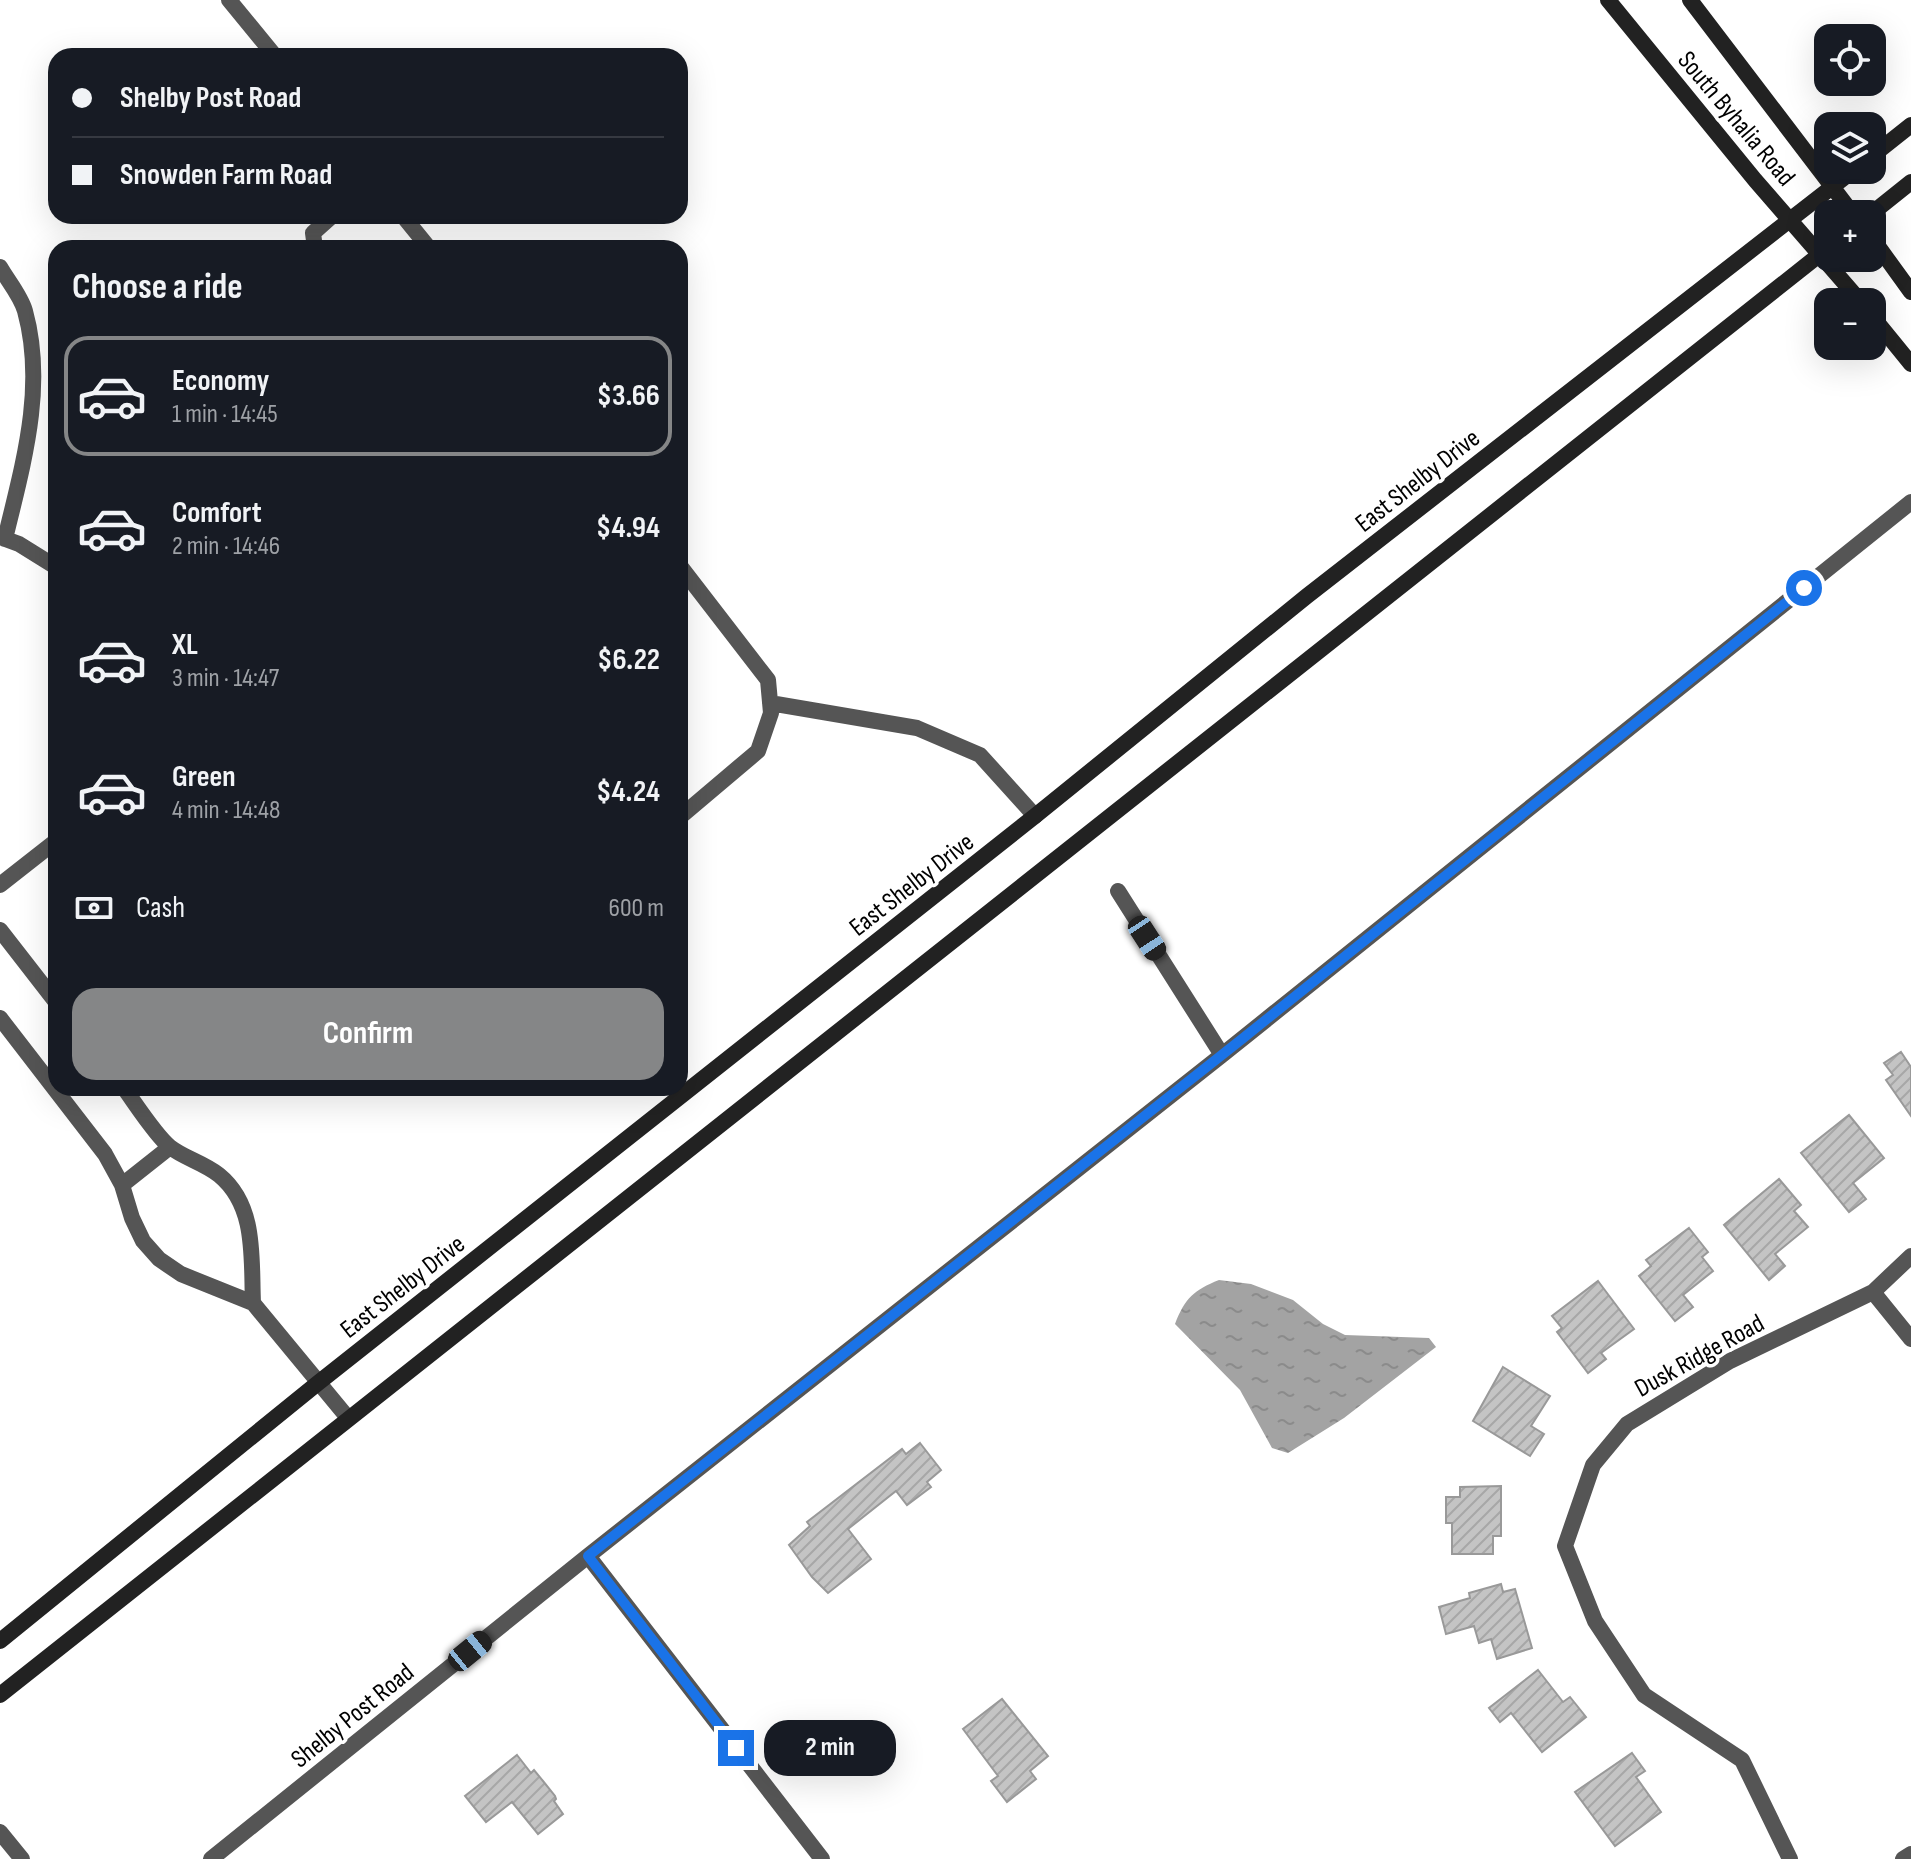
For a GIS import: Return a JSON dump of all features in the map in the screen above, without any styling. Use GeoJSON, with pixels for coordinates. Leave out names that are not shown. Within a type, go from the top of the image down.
{"type":"FeatureCollection","features":[{"type":"Feature","properties":{"kind":"main road","name":"South Byhalia Road"},"geometry":{"type":"LineString","coordinates":[[1608,0],[1791,219],[1814,241]]}},
{"type":"Feature","properties":{"kind":"main road","name":"South Byhalia Road"},"geometry":{"type":"LineString","coordinates":[[1690,0],[1843,200]]}},
{"type":"Feature","properties":{"kind":"main road"},"geometry":{"type":"LineString","coordinates":[[1886,145],[1911,125]]}},
{"type":"Feature","properties":{"kind":"main road"},"geometry":{"type":"LineString","coordinates":[[1886,202],[1911,182]]}},
{"type":"Feature","properties":{"kind":"main road","name":"East Shelby Drive"},"geometry":{"type":"LineString","coordinates":[[688,1090],[1307,596],[1837,184]]}},
{"type":"Feature","properties":{"kind":"main road"},"geometry":{"type":"LineString","coordinates":[[1886,257],[1911,292]]}},
{"type":"Feature","properties":{"kind":"main road"},"geometry":{"type":"LineString","coordinates":[[0,1695],[1814,259]]}},
{"type":"Feature","properties":{"kind":"main road"},"geometry":{"type":"LineString","coordinates":[[1886,333],[1911,364]]}},
{"type":"Feature","properties":{"kind":"main road","name":"East Shelby Drive"},"geometry":{"type":"LineString","coordinates":[[0,1641],[318,1383],[681,1096]]}},
{"type":"Feature","properties":{"kind":"street"},"geometry":{"type":"LineString","coordinates":[[229,0],[268,48]]}},
{"type":"Feature","properties":{"kind":"street"},"geometry":{"type":"LineString","coordinates":[[314,240],[313,233],[323,224]]}},
{"type":"Feature","properties":{"kind":"street"},"geometry":{"type":"LineString","coordinates":[[0,267],[24,308],[34,359],[32,425],[3,538],[48,563]]}},
{"type":"Feature","properties":{"kind":"street","name":"Shelby Post Road"},"geometry":{"type":"LineString","coordinates":[[211,1859],[1911,502]]}},
{"type":"Feature","properties":{"kind":"street"},"geometry":{"type":"LineString","coordinates":[[688,576],[768,680],[771,713],[758,751],[688,811]]}},
{"type":"Feature","properties":{"kind":"street"},"geometry":{"type":"LineString","coordinates":[[770,703],[917,728],[930,733],[980,755],[1035,816]]}},
{"type":"Feature","properties":{"kind":"street"},"geometry":{"type":"LineString","coordinates":[[0,885],[48,847]]}},
{"type":"Feature","properties":{"kind":"street"},"geometry":{"type":"LineString","coordinates":[[1118,891],[1222,1055]]}},
{"type":"Feature","properties":{"kind":"street"},"geometry":{"type":"LineString","coordinates":[[0,930],[48,992]]}},
{"type":"Feature","properties":{"kind":"street"},"geometry":{"type":"LineString","coordinates":[[0,1018],[48,1080]]}},
{"type":"Feature","properties":{"kind":"street"},"geometry":{"type":"LineString","coordinates":[[60,1096],[105,1154],[122,1185],[143,1241],[159,1259],[181,1274],[253,1303],[348,1418]]}},
{"type":"Feature","properties":{"kind":"street"},"geometry":{"type":"LineString","coordinates":[[130,1096],[170,1147],[217,1174],[232,1188],[244,1206],[250,1233],[253,1303]]}},
{"type":"Feature","properties":{"kind":"street"},"geometry":{"type":"LineString","coordinates":[[122,1185],[170,1147]]}},
{"type":"Feature","properties":{"kind":"street","name":"Dusk Ridge Road"},"geometry":{"type":"LineString","coordinates":[[1790,1859],[1742,1760],[1644,1695],[1595,1621],[1565,1546],[1593,1465],[1627,1424],[1730,1361],[1873,1292],[1911,1256]]}},
{"type":"Feature","properties":{"kind":"street"},"geometry":{"type":"LineString","coordinates":[[1873,1292],[1911,1339]]}},
{"type":"Feature","properties":{"kind":"street"},"geometry":{"type":"LineString","coordinates":[[588,1556],[822,1859]]}},
{"type":"Feature","properties":{"kind":"street"},"geometry":{"type":"LineString","coordinates":[[0,1832],[22,1859]]}},
{"type":"Feature","properties":{"kind":"street"},"geometry":{"type":"LineString","coordinates":[[1903,1859],[1911,1854]]}},
{"type":"Feature","properties":{"kind":"water"},"geometry":{"type":"Polygon","coordinates":[[[1219,1280],[1251,1284],[1293,1300],[1323,1324],[1345,1335],[1429,1338],[1436,1347],[1344,1418],[1288,1453],[1272,1448],[1240,1390],[1175,1324],[1191,1296],[1219,1280]]]}},
{"type":"Feature","properties":{"kind":"building"},"geometry":{"type":"Polygon","coordinates":[[[1901,1052],[1911,1067],[1911,1116],[1886,1080],[1893,1075],[1884,1063],[1901,1052]]]}},
{"type":"Feature","properties":{"kind":"building"},"geometry":{"type":"Polygon","coordinates":[[[1849,1115],[1884,1158],[1853,1183],[1866,1199],[1849,1212],[1801,1153],[1849,1115]]]}},
{"type":"Feature","properties":{"kind":"building"},"geometry":{"type":"Polygon","coordinates":[[[1779,1179],[1801,1205],[1794,1211],[1808,1227],[1775,1254],[1785,1266],[1769,1280],[1724,1225],[1779,1179]]]}},
{"type":"Feature","properties":{"kind":"building"},"geometry":{"type":"Polygon","coordinates":[[[1689,1228],[1708,1252],[1702,1257],[1713,1271],[1683,1295],[1693,1307],[1675,1321],[1639,1276],[1651,1266],[1646,1260],[1689,1228]]]}},
{"type":"Feature","properties":{"kind":"building"},"geometry":{"type":"Polygon","coordinates":[[[1598,1281],[1634,1329],[1601,1353],[1606,1359],[1588,1373],[1557,1332],[1562,1328],[1552,1316],[1598,1281]]]}},
{"type":"Feature","properties":{"kind":"building"},"geometry":{"type":"Polygon","coordinates":[[[1503,1367],[1550,1396],[1531,1426],[1544,1434],[1530,1456],[1473,1421],[1503,1367]]]}},
{"type":"Feature","properties":{"kind":"building"},"geometry":{"type":"Polygon","coordinates":[[[920,1443],[941,1470],[927,1482],[931,1487],[907,1505],[896,1491],[848,1529],[871,1559],[828,1593],[789,1545],[810,1526],[807,1522],[902,1449],[906,1454],[920,1443]]]}},
{"type":"Feature","properties":{"kind":"building"},"geometry":{"type":"Polygon","coordinates":[[[1501,1486],[1501,1536],[1493,1536],[1493,1554],[1452,1554],[1452,1523],[1446,1523],[1446,1497],[1460,1497],[1460,1487],[1501,1486]]]}},
{"type":"Feature","properties":{"kind":"building"},"geometry":{"type":"Polygon","coordinates":[[[1501,1584],[1503,1592],[1515,1589],[1532,1648],[1497,1659],[1491,1639],[1479,1643],[1474,1626],[1446,1634],[1439,1607],[1470,1598],[1469,1593],[1501,1584]]]}},
{"type":"Feature","properties":{"kind":"building"},"geometry":{"type":"Polygon","coordinates":[[[1538,1670],[1563,1702],[1570,1697],[1586,1717],[1542,1752],[1511,1713],[1500,1722],[1489,1708],[1538,1670]]]}},
{"type":"Feature","properties":{"kind":"building"},"geometry":{"type":"Polygon","coordinates":[[[1002,1699],[1048,1756],[1030,1771],[1036,1779],[1007,1802],[991,1781],[998,1776],[963,1729],[1002,1699]]]}},
{"type":"Feature","properties":{"kind":"building"},"geometry":{"type":"Polygon","coordinates":[[[1632,1753],[1645,1771],[1636,1777],[1661,1812],[1615,1846],[1575,1792],[1632,1753]]]}},
{"type":"Feature","properties":{"kind":"building"},"geometry":{"type":"Polygon","coordinates":[[[517,1755],[555,1796],[554,1801],[563,1814],[538,1834],[512,1802],[486,1822],[465,1796],[517,1755]]]}},
{"type":"Feature","properties":{"kind":"route"},"geometry":{"type":"LineString","coordinates":[[736,1748],[588,1556],[1242,1039],[1804,588]]}}]}
